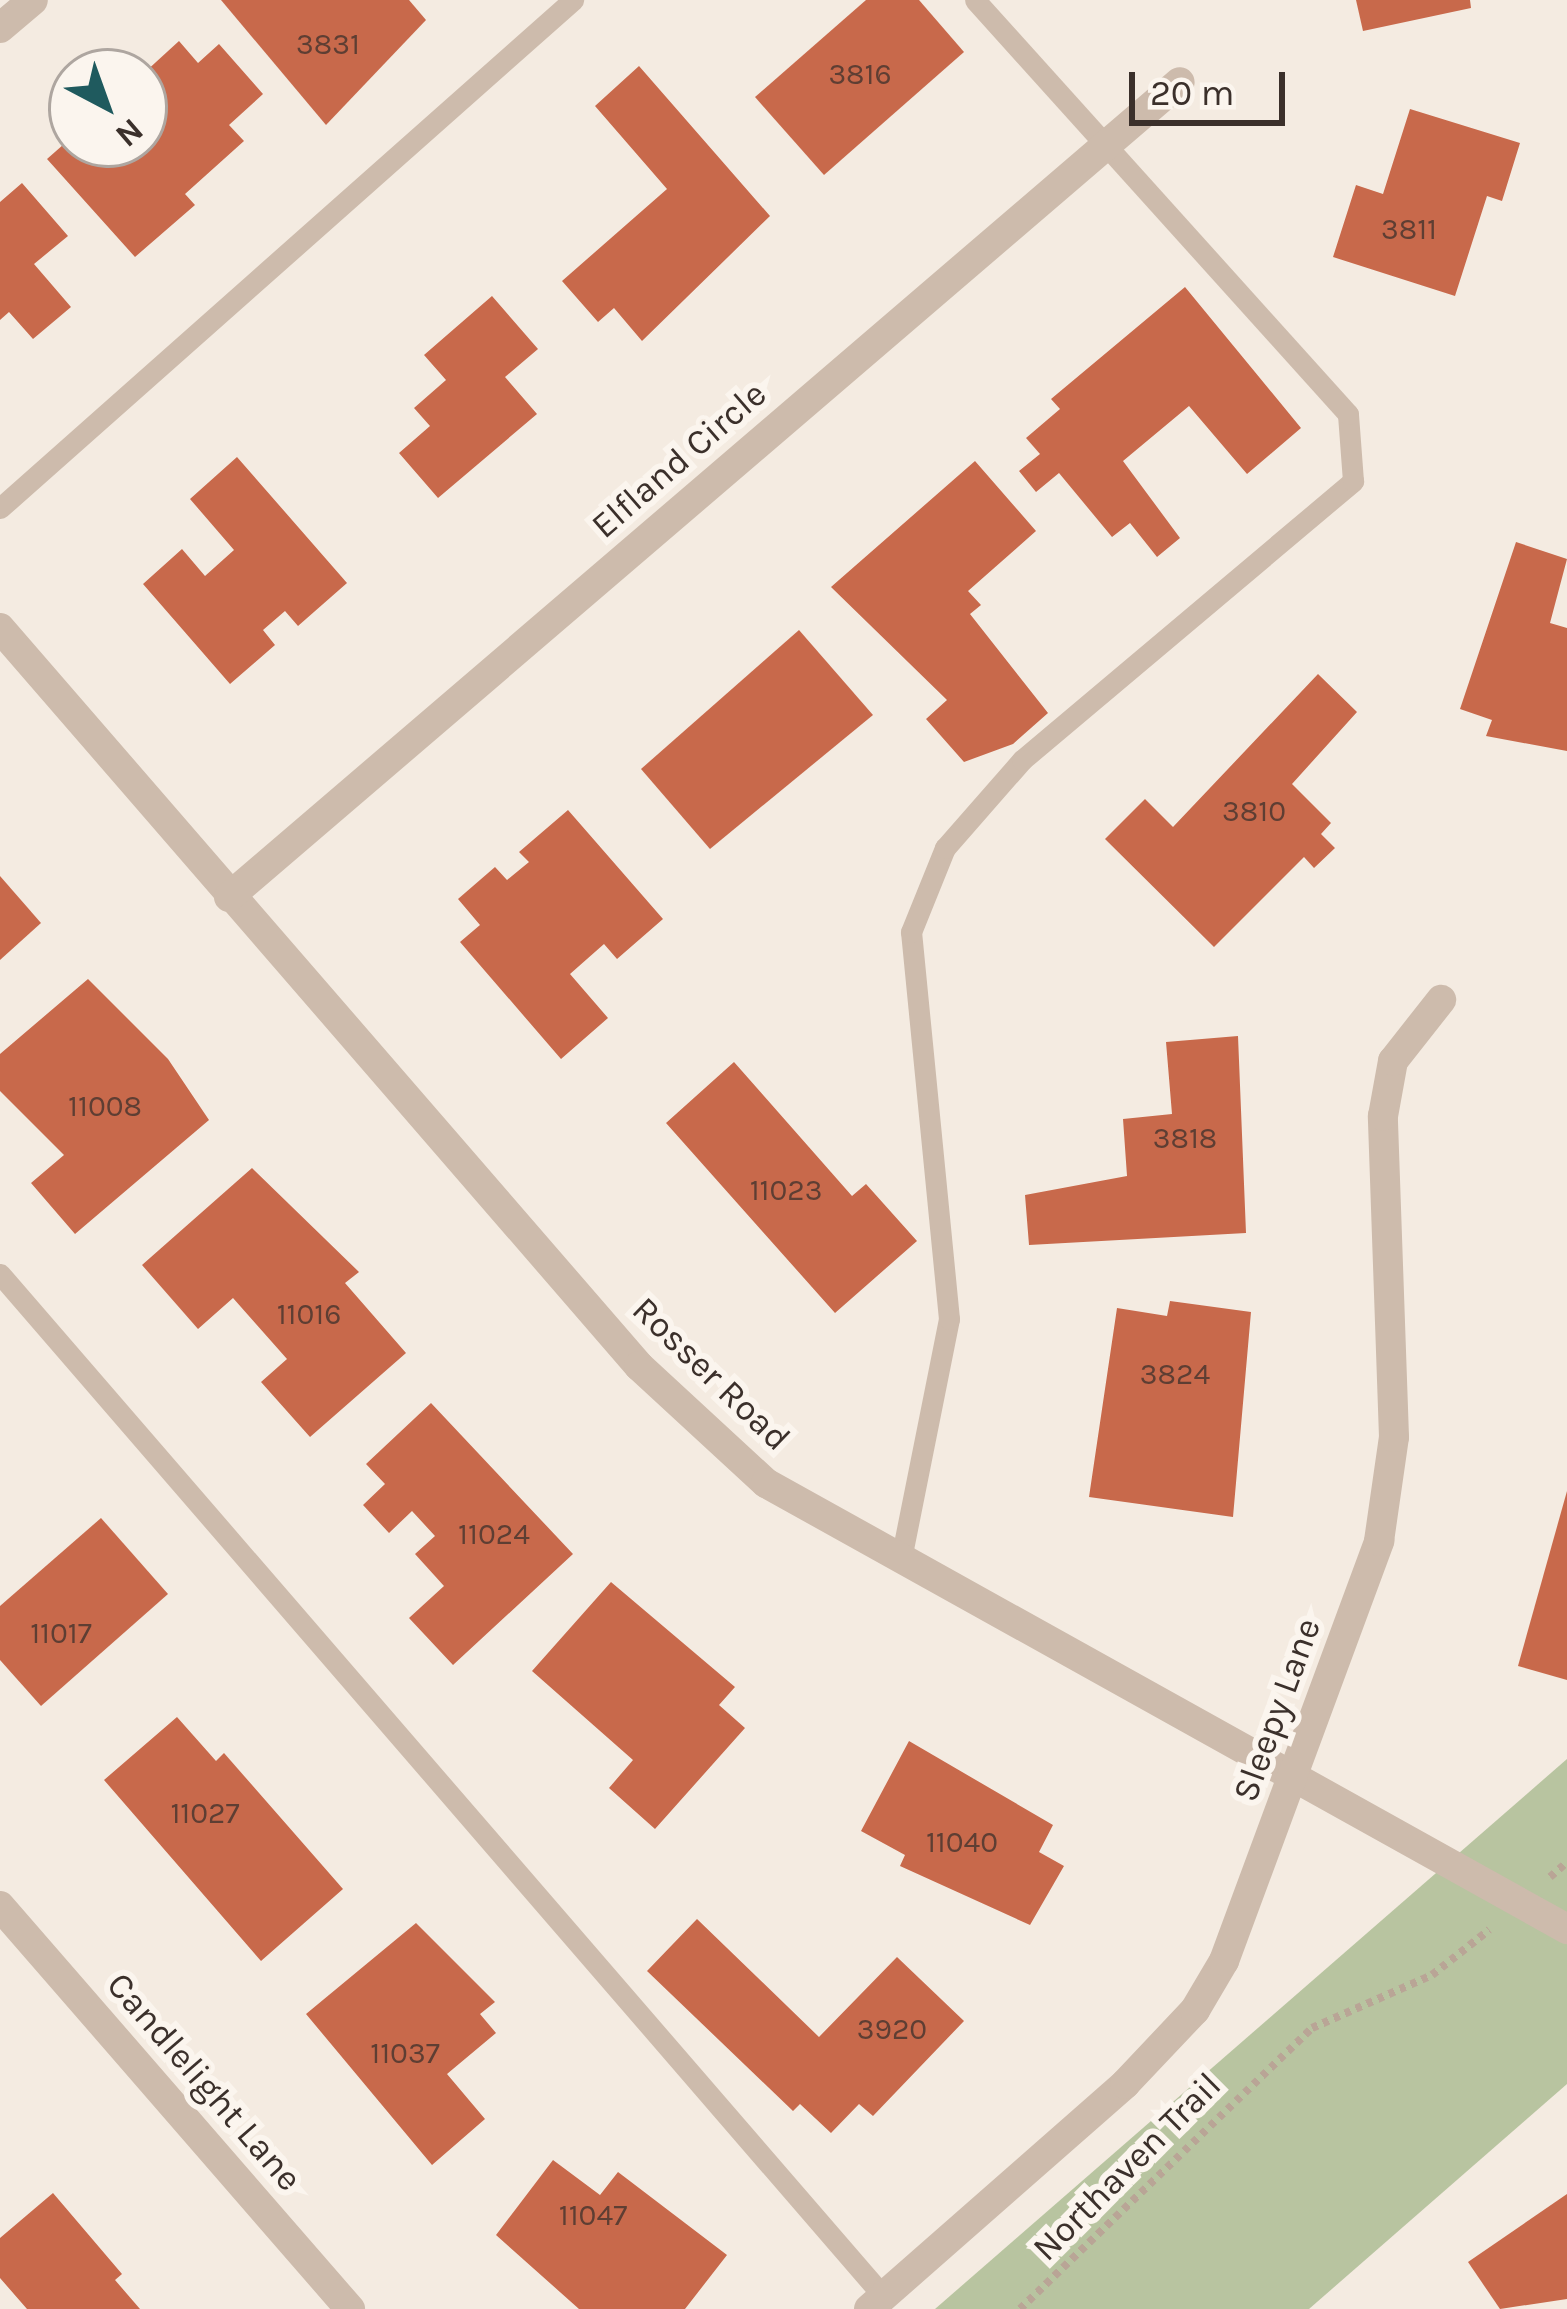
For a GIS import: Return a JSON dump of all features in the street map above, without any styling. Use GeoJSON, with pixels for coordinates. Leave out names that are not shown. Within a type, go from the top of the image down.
{"type":"FeatureCollection","features":[{"type":"Feature","properties":{"kind":"street"},"geometry":{"type":"LineString","coordinates":[[0,28],[32,0]]}},
{"type":"Feature","properties":{"kind":"street","name":"Elfland Circle"},"geometry":{"type":"LineString","coordinates":[[229,897],[1180,82]]}},
{"type":"Feature","properties":{"kind":"street","name":"Rosser Road"},"geometry":{"type":"LineString","coordinates":[[0,628],[639,1366],[766,1483],[1293,1782],[1567,1929]]}},
{"type":"Feature","properties":{"kind":"street","name":"Sleepy Lane"},"geometry":{"type":"LineString","coordinates":[[876,2303],[1196,2010],[1293,1782],[1379,1541],[1394,1437],[1383,1115],[1393,1061],[1441,1000]]}},
{"type":"Feature","properties":{"kind":"street","name":"Candlelight Lane"},"geometry":{"type":"LineString","coordinates":[[0,1906],[350,2309]]}},
{"type":"Feature","properties":{"kind":"lane"},"geometry":{"type":"LineString","coordinates":[[0,508],[573,0]]}},
{"type":"Feature","properties":{"kind":"lane"},"geometry":{"type":"LineString","coordinates":[[901,1559],[949,1319],[911,932],[945,848],[1022,760],[1353,481],[1348,414],[975,0]]}},
{"type":"Feature","properties":{"kind":"lane"},"geometry":{"type":"LineString","coordinates":[[0,1274],[876,2303]]}},
{"type":"Feature","properties":{"kind":"path","name":"Northaven Trail"},"geometry":{"type":"LineString","coordinates":[[1020,2309],[1312,2028],[1432,1975],[1567,1862]]}},
{"type":"Feature","properties":{"kind":"green space"},"geometry":{"type":"Polygon","coordinates":[[[1567,1759],[1567,2084],[1309,2309],[935,2309],[1567,1759]]]}},
{"type":"Feature","properties":{"kind":"building"},"geometry":{"type":"Polygon","coordinates":[[[221,0],[409,0],[426,20],[326,125],[221,0]]]}},
{"type":"Feature","properties":{"kind":"building"},"geometry":{"type":"Polygon","coordinates":[[[866,0],[919,0],[964,52],[824,175],[755,97],[866,0]]]}},
{"type":"Feature","properties":{"kind":"building"},"geometry":{"type":"Polygon","coordinates":[[[1356,0],[1470,0],[1471,8],[1363,31],[1356,0]]]}},
{"type":"Feature","properties":{"kind":"building"},"geometry":{"type":"Polygon","coordinates":[[[179,41],[198,63],[219,44],[263,94],[229,125],[244,141],[185,194],[195,205],[135,257],[55,168],[168,168],[168,51],[179,41]]]}},
{"type":"Feature","properties":{"kind":"building"},"geometry":{"type":"Polygon","coordinates":[[[639,66],[770,216],[642,341],[614,308],[598,322],[562,281],[667,189],[595,106],[639,66]]]}},
{"type":"Feature","properties":{"kind":"building"},"geometry":{"type":"Polygon","coordinates":[[[1410,109],[1520,143],[1502,201],[1487,196],[1455,296],[1333,257],[1356,185],[1383,194],[1410,109]]]}},
{"type":"Feature","properties":{"kind":"building"},"geometry":{"type":"Polygon","coordinates":[[[22,183],[68,236],[34,264],[71,307],[33,339],[9,312],[0,320],[0,202],[22,183]]]}},
{"type":"Feature","properties":{"kind":"building"},"geometry":{"type":"Polygon","coordinates":[[[1185,287],[1301,428],[1247,474],[1189,406],[1123,461],[1180,538],[1157,557],[1130,523],[1112,537],[1059,473],[1036,492],[1019,471],[1040,454],[1026,438],[1060,409],[1051,399],[1185,287]]]}},
{"type":"Feature","properties":{"kind":"building"},"geometry":{"type":"Polygon","coordinates":[[[492,296],[538,349],[505,377],[537,414],[438,498],[399,453],[430,426],[414,408],[446,380],[424,355],[492,296]]]}},
{"type":"Feature","properties":{"kind":"building"},"geometry":{"type":"Polygon","coordinates":[[[237,457],[347,583],[298,626],[285,611],[263,630],[275,645],[230,684],[143,584],[182,549],[205,576],[234,550],[190,499],[237,457]]]}},
{"type":"Feature","properties":{"kind":"building"},"geometry":{"type":"Polygon","coordinates":[[[975,461],[1036,531],[968,591],[981,605],[970,614],[1048,713],[1013,744],[964,762],[926,719],[947,700],[831,587],[975,461]]]}},
{"type":"Feature","properties":{"kind":"building"},"geometry":{"type":"Polygon","coordinates":[[[1516,542],[1567,559],[1550,623],[1567,628],[1567,751],[1486,736],[1492,720],[1460,709],[1516,542]]]}},
{"type":"Feature","properties":{"kind":"building"},"geometry":{"type":"Polygon","coordinates":[[[799,630],[873,715],[710,849],[641,769],[799,630]]]}},
{"type":"Feature","properties":{"kind":"building"},"geometry":{"type":"Polygon","coordinates":[[[1318,674],[1357,712],[1292,784],[1331,823],[1321,834],[1335,848],[1314,868],[1304,857],[1214,947],[1105,839],[1145,799],[1173,827],[1318,674]]]}},
{"type":"Feature","properties":{"kind":"building"},"geometry":{"type":"Polygon","coordinates":[[[568,810],[663,919],[617,959],[604,944],[570,974],[608,1018],[561,1059],[460,942],[480,925],[458,899],[495,867],[507,880],[529,862],[519,852],[568,810]]]}},
{"type":"Feature","properties":{"kind":"building"},"geometry":{"type":"Polygon","coordinates":[[[0,876],[41,923],[0,960],[0,876]]]}},
{"type":"Feature","properties":{"kind":"building"},"geometry":{"type":"Polygon","coordinates":[[[88,979],[168,1059],[209,1120],[75,1234],[31,1183],[64,1155],[0,1091],[0,1054],[88,979]]]}},
{"type":"Feature","properties":{"kind":"building"},"geometry":{"type":"Polygon","coordinates":[[[1238,1036],[1246,1233],[1029,1245],[1025,1195],[1127,1176],[1123,1119],[1172,1114],[1166,1042],[1238,1036]]]}},
{"type":"Feature","properties":{"kind":"building"},"geometry":{"type":"Polygon","coordinates":[[[734,1062],[852,1196],[866,1184],[917,1241],[835,1313],[666,1123],[734,1062]]]}},
{"type":"Feature","properties":{"kind":"building"},"geometry":{"type":"Polygon","coordinates":[[[252,1168],[359,1272],[345,1283],[406,1353],[310,1437],[261,1382],[287,1359],[233,1298],[198,1329],[142,1265],[252,1168]]]}},
{"type":"Feature","properties":{"kind":"building"},"geometry":{"type":"Polygon","coordinates":[[[1170,1301],[1251,1312],[1233,1517],[1089,1497],[1117,1308],[1167,1316],[1170,1301]]]}},
{"type":"Feature","properties":{"kind":"building"},"geometry":{"type":"Polygon","coordinates":[[[431,1403],[573,1554],[453,1665],[409,1618],[444,1586],[415,1554],[435,1536],[412,1511],[389,1533],[363,1505],[385,1484],[366,1464],[431,1403]]]}},
{"type":"Feature","properties":{"kind":"building"},"geometry":{"type":"Polygon","coordinates":[[[1567,1491],[1567,1680],[1518,1666],[1567,1491]]]}},
{"type":"Feature","properties":{"kind":"building"},"geometry":{"type":"Polygon","coordinates":[[[101,1518],[168,1594],[41,1706],[0,1660],[0,1606],[101,1518]]]}},
{"type":"Feature","properties":{"kind":"building"},"geometry":{"type":"Polygon","coordinates":[[[611,1582],[735,1687],[719,1705],[745,1728],[655,1829],[609,1788],[633,1760],[532,1671],[611,1582]]]}},
{"type":"Feature","properties":{"kind":"building"},"geometry":{"type":"Polygon","coordinates":[[[177,1717],[216,1761],[224,1753],[343,1889],[261,1961],[104,1780],[177,1717]]]}},
{"type":"Feature","properties":{"kind":"building"},"geometry":{"type":"Polygon","coordinates":[[[909,1741],[1053,1825],[1039,1852],[1064,1866],[1030,1925],[900,1866],[905,1855],[861,1831],[909,1741]]]}},
{"type":"Feature","properties":{"kind":"building"},"geometry":{"type":"Polygon","coordinates":[[[697,1919],[819,2037],[897,1957],[964,2021],[873,2116],[859,2104],[831,2133],[800,2104],[793,2111],[647,1971],[697,1919]]]}},
{"type":"Feature","properties":{"kind":"building"},"geometry":{"type":"Polygon","coordinates":[[[416,1923],[495,2002],[480,2014],[496,2033],[447,2074],[485,2119],[432,2165],[306,2014],[416,1923]]]}},
{"type":"Feature","properties":{"kind":"building"},"geometry":{"type":"Polygon","coordinates":[[[553,2160],[600,2195],[618,2172],[727,2255],[685,2309],[579,2309],[496,2235],[553,2160]]]}},
{"type":"Feature","properties":{"kind":"building"},"geometry":{"type":"Polygon","coordinates":[[[53,2193],[122,2274],[115,2280],[140,2309],[27,2309],[0,2278],[0,2238],[53,2193]]]}},
{"type":"Feature","properties":{"kind":"building"},"geometry":{"type":"Polygon","coordinates":[[[1567,2194],[1567,2299],[1500,2309],[1468,2262],[1567,2194]]]}}]}
